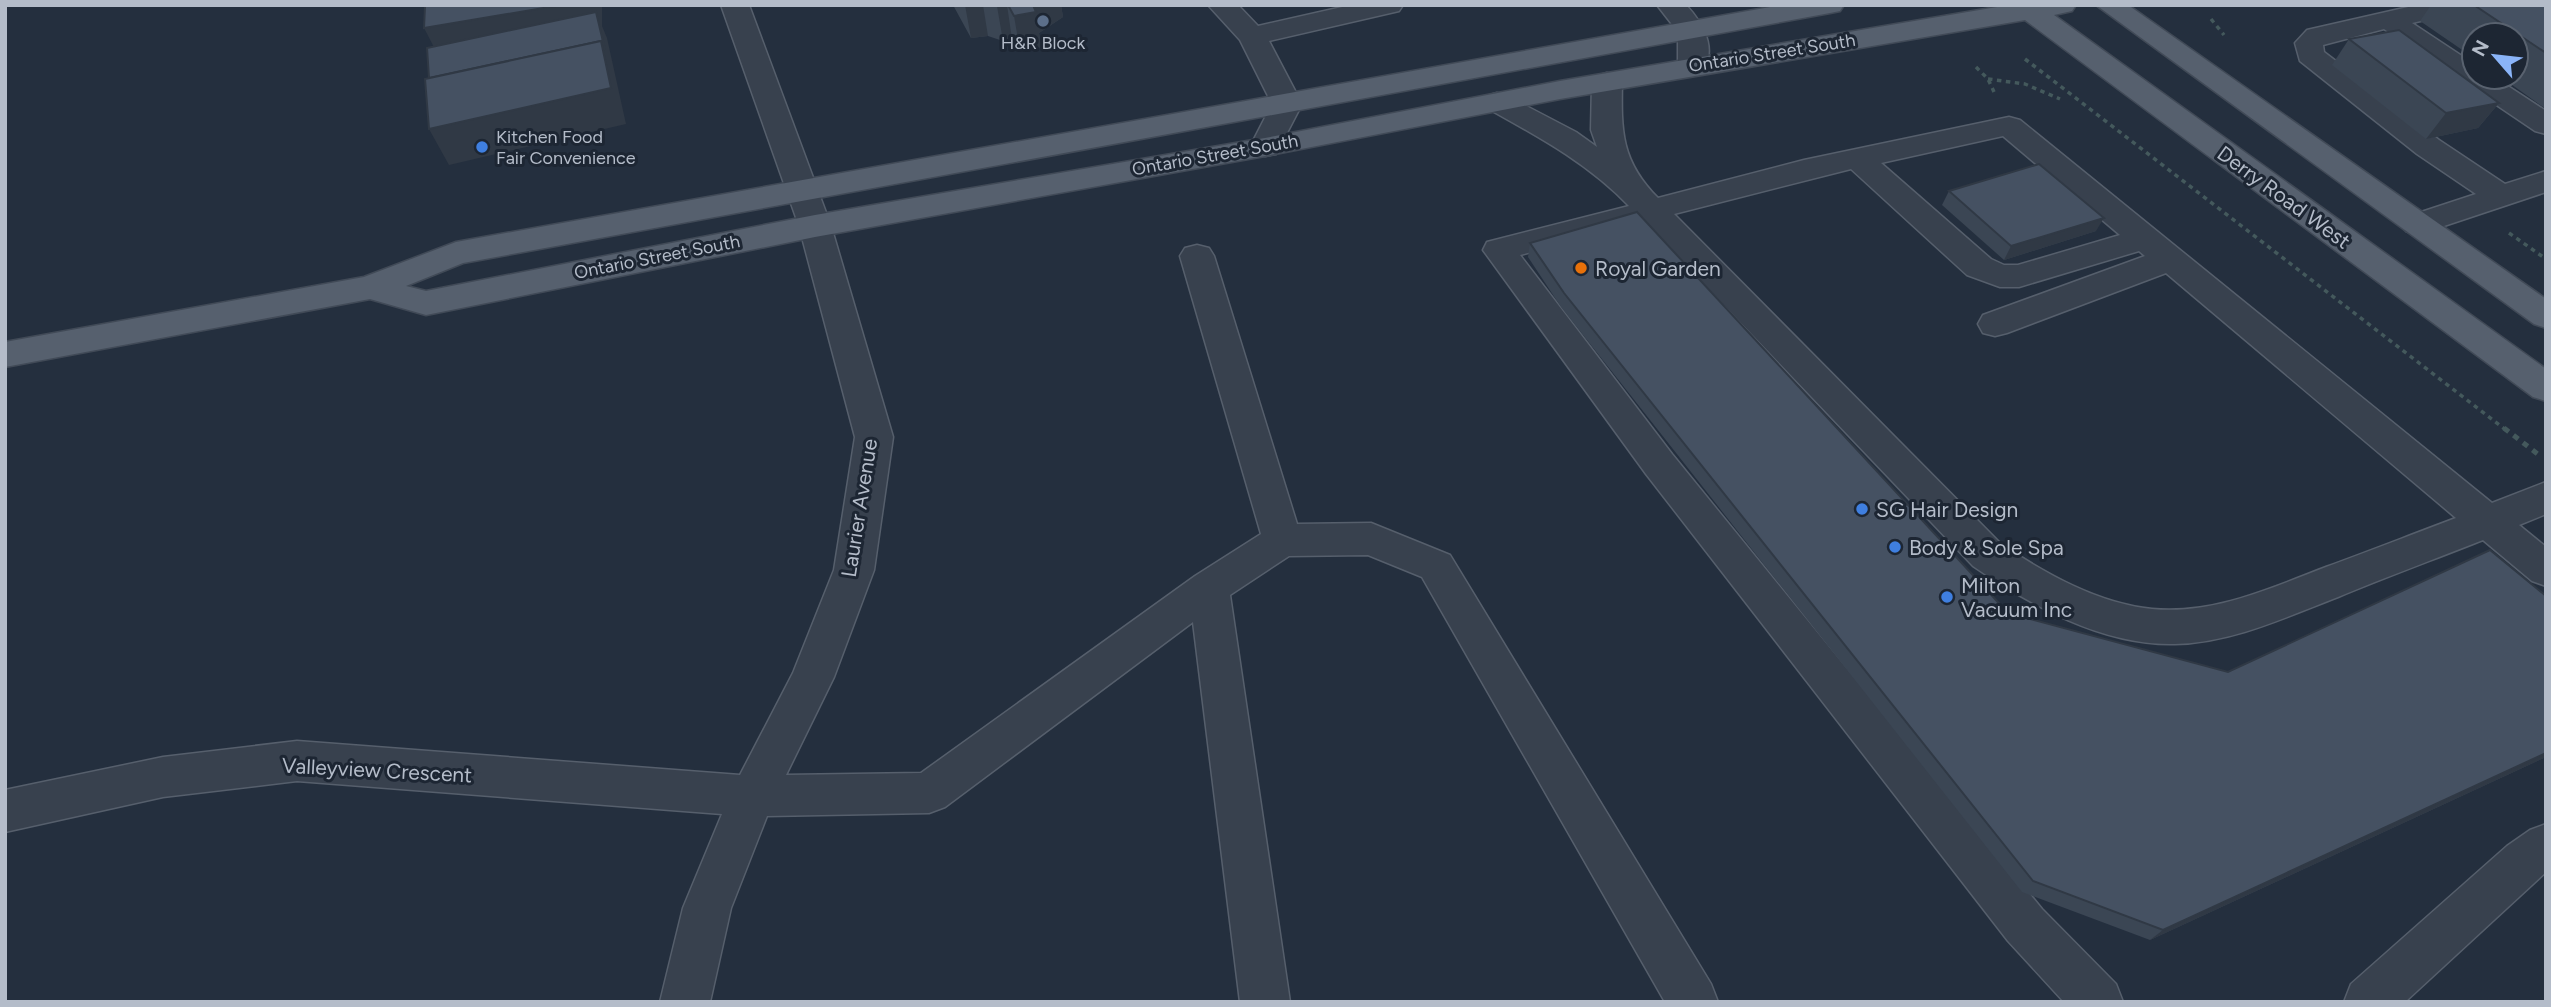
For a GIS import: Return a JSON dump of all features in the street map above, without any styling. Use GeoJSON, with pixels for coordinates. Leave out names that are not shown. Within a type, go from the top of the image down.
{"type":"FeatureCollection","features":[{"type":"Feature","properties":{"kind":"main road","name":"Ontario Street South"},"geometry":{"type":"LineString","coordinates":[[5,355],[370,287],[426,303],[808,209],[1287,104],[1830,5]]}},
{"type":"Feature","properties":{"kind":"main road","name":"Ontario Street South"},"geometry":{"type":"LineString","coordinates":[[808,209],[1265,147],[1692,66],[1990,17],[2027,8],[2062,5]]}},
{"type":"Feature","properties":{"kind":"main road"},"geometry":{"type":"LineString","coordinates":[[2110,5],[2546,316]]}},
{"type":"Feature","properties":{"kind":"main road","name":"Derry Road West"},"geometry":{"type":"LineString","coordinates":[[2027,8],[2546,388]]}},
{"type":"Feature","properties":{"kind":"street","name":"Laurier Avenue"},"geometry":{"type":"LineString","coordinates":[[685,1002],[707,908],[752,796],[813,677],[854,570],[874,437],[808,209],[735,5]]}},
{"type":"Feature","properties":{"kind":"street"},"geometry":{"type":"LineString","coordinates":[[1222,5],[1252,36],[1287,104],[1265,147]]}},
{"type":"Feature","properties":{"kind":"street"},"geometry":{"type":"LineString","coordinates":[[1252,36],[1389,5]]}},
{"type":"Feature","properties":{"kind":"street"},"geometry":{"type":"LineString","coordinates":[[1671,5],[1693,29],[1696,48],[1692,66]]}},
{"type":"Feature","properties":{"kind":"street"},"geometry":{"type":"LineString","coordinates":[[2453,5],[2317,36],[2309,43],[2309,55],[2417,139],[2501,196]]}},
{"type":"Feature","properties":{"kind":"street"},"geometry":{"type":"LineString","coordinates":[[2389,20],[2450,51],[2460,59]]}},
{"type":"Feature","properties":{"kind":"street"},"geometry":{"type":"LineString","coordinates":[[1606,82],[1606,130],[1624,182]]}},
{"type":"Feature","properties":{"kind":"street"},"geometry":{"type":"LineString","coordinates":[[2501,91],[2546,125]]}},
{"type":"Feature","properties":{"kind":"street"},"geometry":{"type":"LineString","coordinates":[[1497,102],[1565,139],[1624,182],[1987,555],[2023,581],[2063,599],[2116,618],[2172,627],[2241,616],[2546,497]]}},
{"type":"Feature","properties":{"kind":"street"},"geometry":{"type":"LineString","coordinates":[[2098,1002],[2017,914],[1660,464],[1499,250],[1857,158],[2009,125],[2485,523],[2546,570]]}},
{"type":"Feature","properties":{"kind":"street"},"geometry":{"type":"LineString","coordinates":[[1857,158],[1979,267],[2000,276],[2019,276],[2158,249]]}},
{"type":"Feature","properties":{"kind":"street"},"geometry":{"type":"LineString","coordinates":[[2417,224],[2546,181]]}},
{"type":"Feature","properties":{"kind":"street"},"geometry":{"type":"LineString","coordinates":[[1995,324],[2158,249]]}},
{"type":"Feature","properties":{"kind":"street"},"geometry":{"type":"LineString","coordinates":[[1197,256],[1282,540],[1371,540],[1436,566],[1693,1002]]}},
{"type":"Feature","properties":{"kind":"street","name":"Valleyview Crescent"},"geometry":{"type":"LineString","coordinates":[[5,811],[163,777],[297,761],[752,796],[929,793],[1209,588],[1282,540]]}},
{"type":"Feature","properties":{"kind":"street"},"geometry":{"type":"LineString","coordinates":[[1209,588],[1265,1002]]}},
{"type":"Feature","properties":{"kind":"street"},"geometry":{"type":"LineString","coordinates":[[2369,1002],[2524,861],[2546,845]]}},
{"type":"Feature","properties":{"kind":"path"},"geometry":{"type":"LineString","coordinates":[[1990,17],[2032,67],[2546,460]]}},
{"type":"Feature","properties":{"kind":"path"},"geometry":{"type":"LineString","coordinates":[[1988,79],[2010,80],[2046,90],[2060,99]]}},
{"type":"Feature","properties":{"kind":"building"},"geometry":{"type":"Polygon","coordinates":[[[561,5],[424,28],[425,6],[561,5]]]}},
{"type":"Feature","properties":{"kind":"building"},"geometry":{"type":"Polygon","coordinates":[[[1008,5],[1033,5],[1036,12],[1014,16],[1008,5]]]}},
{"type":"Feature","properties":{"kind":"building"},"geometry":{"type":"Polygon","coordinates":[[[2474,5],[2546,5],[2546,53],[2530,42],[2530,21],[2498,21],[2474,5]]]}},
{"type":"Feature","properties":{"kind":"building"},"geometry":{"type":"Polygon","coordinates":[[[596,12],[605,50],[601,41],[429,78],[427,48],[596,12]]]}},
{"type":"Feature","properties":{"kind":"building"},"geometry":{"type":"Polygon","coordinates":[[[2399,30],[2460,75],[2460,91],[2483,91],[2499,103],[2446,113],[2349,39],[2399,30]]]}},
{"type":"Feature","properties":{"kind":"building"},"geometry":{"type":"Polygon","coordinates":[[[601,41],[611,88],[429,129],[425,79],[601,41]]]}},
{"type":"Feature","properties":{"kind":"building"},"geometry":{"type":"Polygon","coordinates":[[[2039,164],[2104,218],[2011,246],[1949,191],[2039,164]]]}},
{"type":"Feature","properties":{"kind":"building"},"geometry":{"type":"Polygon","coordinates":[[[1637,212],[2008,613],[2228,672],[2490,550],[2546,596],[2546,753],[2163,930],[2033,881],[1564,293],[1530,243],[1637,212]]]}},
{"type":"Feature","properties":{"kind":"place","name":"H&R Block"},"geometry":{"type":"Point","coordinates":[1043,21]}},
{"type":"Feature","properties":{"kind":"place","name":"Kitchen Food Fair Convenience"},"geometry":{"type":"Point","coordinates":[482,147]}},
{"type":"Feature","properties":{"kind":"place","name":"Royal Garden"},"geometry":{"type":"Point","coordinates":[1581,268]}},
{"type":"Feature","properties":{"kind":"place","name":"SG Hair Design"},"geometry":{"type":"Point","coordinates":[1862,509]}},
{"type":"Feature","properties":{"kind":"place","name":"Body & Sole Spa"},"geometry":{"type":"Point","coordinates":[1895,547]}},
{"type":"Feature","properties":{"kind":"place","name":"Milton Vacuum Inc"},"geometry":{"type":"Point","coordinates":[1947,597]}}]}
